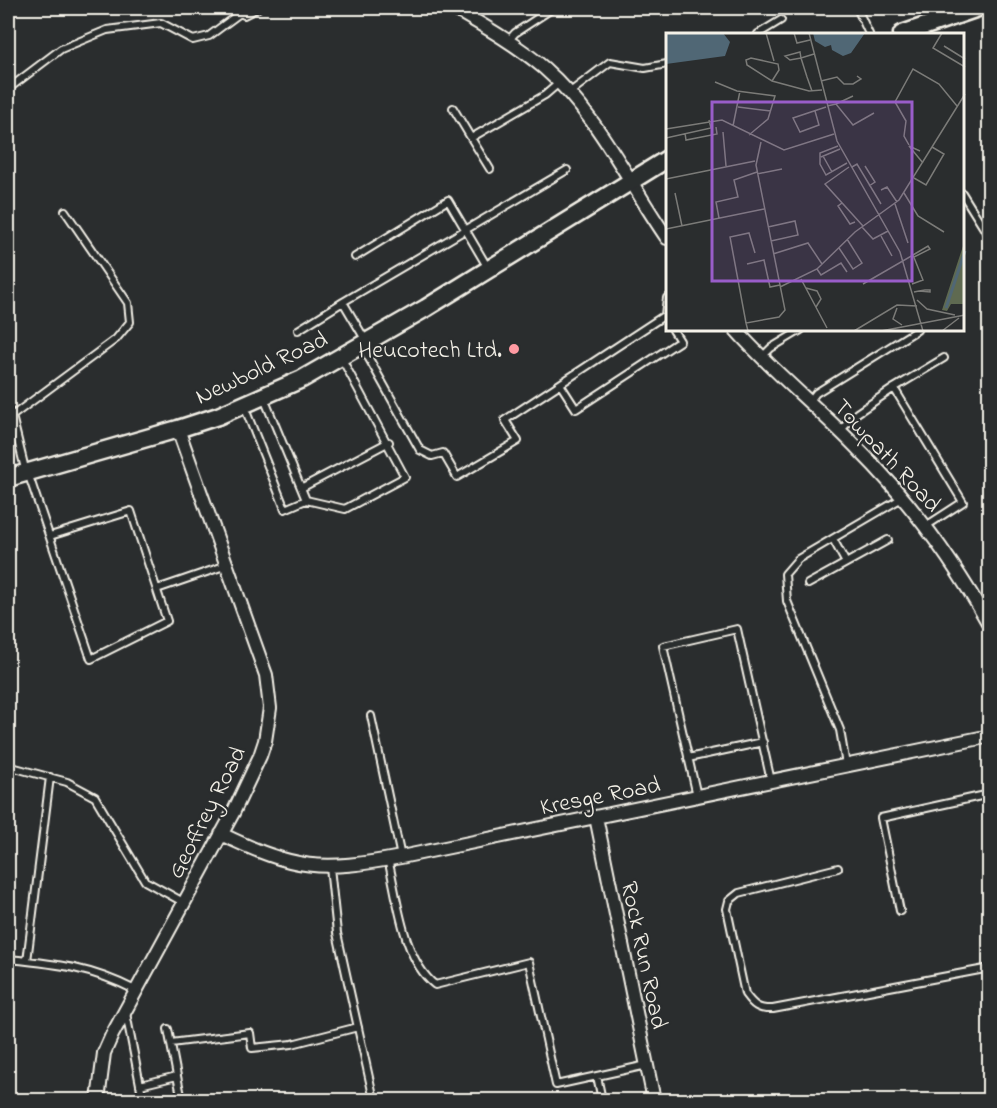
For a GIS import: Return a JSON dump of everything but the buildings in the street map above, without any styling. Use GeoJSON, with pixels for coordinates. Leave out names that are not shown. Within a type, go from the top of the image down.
{"type":"FeatureCollection","features":[{"type":"Feature","properties":{"kind":"main road"},"geometry":{"type":"LineString","coordinates":[[905,33],[978,8]]}},
{"type":"Feature","properties":{"kind":"main road","name":"Newbold Road"},"geometry":{"type":"LineString","coordinates":[[8,478],[178,429],[264,397],[365,344],[666,160]]}},
{"type":"Feature","properties":{"kind":"street"},"geometry":{"type":"LineString","coordinates":[[453,8],[508,41],[569,93],[632,180],[666,236]]}},
{"type":"Feature","properties":{"kind":"street","name":"Towpath Road"},"geometry":{"type":"LineString","coordinates":[[737,332],[840,431],[903,497],[926,526],[988,618]]}},
{"type":"Feature","properties":{"kind":"street","name":"Geoffrey Road"},"geometry":{"type":"LineString","coordinates":[[98,1101],[104,1053],[125,1009],[221,834],[260,756],[265,741],[270,708],[266,675],[178,429]]}},
{"type":"Feature","properties":{"kind":"street","name":"Kresge Road"},"geometry":{"type":"LineString","coordinates":[[221,834],[285,862],[330,867],[395,858],[990,736]]}},
{"type":"Feature","properties":{"kind":"street","name":"Rock Run Road"},"geometry":{"type":"LineString","coordinates":[[596,817],[654,1101]]}},
{"type":"Feature","properties":{"kind":"lane"},"geometry":{"type":"LineString","coordinates":[[8,90],[61,50],[107,30],[161,22],[193,40],[209,36],[240,10],[244,15],[258,8]]}},
{"type":"Feature","properties":{"kind":"lane"},"geometry":{"type":"LineString","coordinates":[[508,41],[514,33],[553,8]]}},
{"type":"Feature","properties":{"kind":"lane"},"geometry":{"type":"LineString","coordinates":[[857,8],[869,33]]}},
{"type":"Feature","properties":{"kind":"lane"},"geometry":{"type":"LineString","coordinates":[[760,33],[781,20]]}},
{"type":"Feature","properties":{"kind":"lane"},"geometry":{"type":"LineString","coordinates":[[569,93],[605,63],[616,62],[645,68],[666,64]]}},
{"type":"Feature","properties":{"kind":"lane"},"geometry":{"type":"LineString","coordinates":[[471,138],[545,95],[559,83]]}},
{"type":"Feature","properties":{"kind":"lane"},"geometry":{"type":"LineString","coordinates":[[453,108],[490,169]]}},
{"type":"Feature","properties":{"kind":"lane"},"geometry":{"type":"LineString","coordinates":[[298,330],[567,170]]}},
{"type":"Feature","properties":{"kind":"lane"},"geometry":{"type":"LineString","coordinates":[[964,195],[990,238]]}},
{"type":"Feature","properties":{"kind":"lane"},"geometry":{"type":"LineString","coordinates":[[355,257],[448,200],[489,268]]}},
{"type":"Feature","properties":{"kind":"lane"},"geometry":{"type":"LineString","coordinates":[[12,416],[116,339],[130,322],[128,303],[65,211]]}},
{"type":"Feature","properties":{"kind":"lane"},"geometry":{"type":"LineString","coordinates":[[343,302],[420,450],[432,456],[443,453],[457,477],[518,441],[505,420],[666,317]]}},
{"type":"Feature","properties":{"kind":"lane"},"geometry":{"type":"LineString","coordinates":[[561,384],[576,410],[680,341],[674,332]]}},
{"type":"Feature","properties":{"kind":"lane"},"geometry":{"type":"LineString","coordinates":[[762,358],[771,348],[798,332]]}},
{"type":"Feature","properties":{"kind":"lane"},"geometry":{"type":"LineString","coordinates":[[809,402],[816,393],[914,332]]}},
{"type":"Feature","properties":{"kind":"lane"},"geometry":{"type":"LineString","coordinates":[[243,405],[285,509],[306,500],[345,509],[405,477],[389,442],[341,357]]}},
{"type":"Feature","properties":{"kind":"lane"},"geometry":{"type":"LineString","coordinates":[[840,431],[857,413],[944,358]]}},
{"type":"Feature","properties":{"kind":"lane"},"geometry":{"type":"LineString","coordinates":[[894,388],[963,501],[926,526]]}},
{"type":"Feature","properties":{"kind":"lane"},"geometry":{"type":"LineString","coordinates":[[264,397],[306,500]]}},
{"type":"Feature","properties":{"kind":"lane"},"geometry":{"type":"LineString","coordinates":[[8,408],[27,473],[91,659],[167,621],[131,511],[50,536]]}},
{"type":"Feature","properties":{"kind":"lane"},"geometry":{"type":"LineString","coordinates":[[301,488],[389,442]]}},
{"type":"Feature","properties":{"kind":"lane"},"geometry":{"type":"LineString","coordinates":[[846,766],[840,730],[787,601],[783,582],[792,564],[903,497]]}},
{"type":"Feature","properties":{"kind":"lane"},"geometry":{"type":"LineString","coordinates":[[833,539],[846,563]]}},
{"type":"Feature","properties":{"kind":"lane"},"geometry":{"type":"LineString","coordinates":[[808,584],[888,540]]}},
{"type":"Feature","properties":{"kind":"lane"},"geometry":{"type":"LineString","coordinates":[[157,589],[228,565]]}},
{"type":"Feature","properties":{"kind":"lane"},"geometry":{"type":"LineString","coordinates":[[697,797],[663,646],[737,628],[772,782]]}},
{"type":"Feature","properties":{"kind":"lane"},"geometry":{"type":"LineString","coordinates":[[371,716],[405,929],[421,973],[435,986],[529,962],[555,1085],[647,1065]]}},
{"type":"Feature","properties":{"kind":"lane"},"geometry":{"type":"LineString","coordinates":[[688,758],[763,742]]}},
{"type":"Feature","properties":{"kind":"lane"},"geometry":{"type":"LineString","coordinates":[[8,766],[67,782],[95,797],[145,880],[183,902]]}},
{"type":"Feature","properties":{"kind":"lane"},"geometry":{"type":"LineString","coordinates":[[27,961],[50,777]]}},
{"type":"Feature","properties":{"kind":"lane"},"geometry":{"type":"LineString","coordinates":[[900,911],[880,818],[990,794]]}},
{"type":"Feature","properties":{"kind":"lane"},"geometry":{"type":"LineString","coordinates":[[330,867],[337,933],[374,1101]]}},
{"type":"Feature","properties":{"kind":"lane"},"geometry":{"type":"LineString","coordinates":[[838,868],[739,892],[729,901],[727,909],[744,994],[752,1005],[763,1009],[773,1009],[990,968]]}},
{"type":"Feature","properties":{"kind":"lane"},"geometry":{"type":"LineString","coordinates":[[8,959],[76,966],[109,977],[135,990]]}},
{"type":"Feature","properties":{"kind":"lane"},"geometry":{"type":"LineString","coordinates":[[125,1009],[143,1101]]}},
{"type":"Feature","properties":{"kind":"lane"},"geometry":{"type":"LineString","coordinates":[[171,1043],[250,1033],[252,1048],[292,1044],[358,1027]]}},
{"type":"Feature","properties":{"kind":"lane"},"geometry":{"type":"LineString","coordinates":[[168,1029],[182,1101]]}},
{"type":"Feature","properties":{"kind":"lane"},"geometry":{"type":"LineString","coordinates":[[140,1084],[177,1076]]}},
{"type":"Feature","properties":{"kind":"lane"},"geometry":{"type":"LineString","coordinates":[[597,1076],[602,1101]]}},
{"type":"Feature","properties":{"kind":"place","name":"Heucotech Ltd."},"geometry":{"type":"Point","coordinates":[514,349]}}]}
